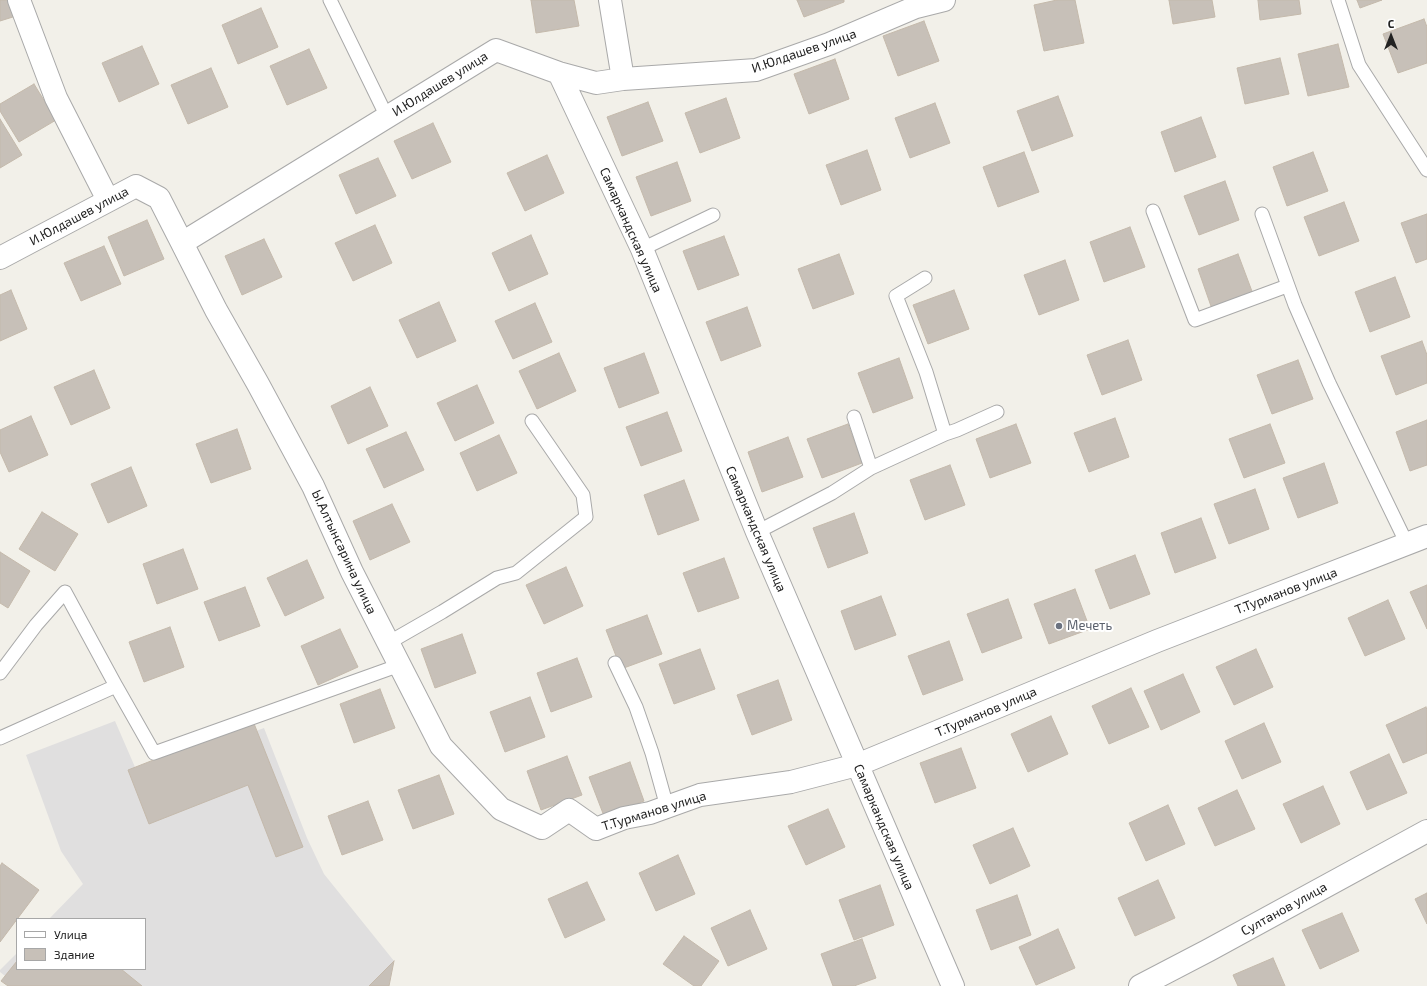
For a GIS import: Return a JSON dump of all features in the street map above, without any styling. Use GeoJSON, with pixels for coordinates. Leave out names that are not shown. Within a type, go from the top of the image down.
{"type":"FeatureCollection","features":[{"type":"Feature","properties":{"kind":"street"},"geometry":{"type":"LineString","coordinates":[[19,0],[56,98],[108,200]]}},
{"type":"Feature","properties":{"kind":"street"},"geometry":{"type":"LineString","coordinates":[[610,0],[623,79]]}},
{"type":"Feature","properties":{"kind":"street","name":"И.Юлдашев улица"},"geometry":{"type":"LineString","coordinates":[[0,258],[136,186],[159,198],[182,243],[496,50],[559,73],[596,83],[623,79],[756,70],[829,44],[916,7],[944,0]]}},
{"type":"Feature","properties":{"kind":"street","name":"Самаркандская улица"},"geometry":{"type":"LineString","coordinates":[[559,73],[642,249],[757,532],[952,986]]}},
{"type":"Feature","properties":{"kind":"street","name":"Ы.Алтынсарина улица"},"geometry":{"type":"LineString","coordinates":[[182,243],[216,310],[313,486],[352,572],[441,746],[501,809],[542,828]]}},
{"type":"Feature","properties":{"kind":"street","name":"Т.Турманов улица"},"geometry":{"type":"LineString","coordinates":[[542,828],[569,810],[596,829],[624,818],[650,813],[700,795],[791,782],[857,765],[1157,641],[1427,536]]}},
{"type":"Feature","properties":{"kind":"street","name":"Султанов улица"},"geometry":{"type":"LineString","coordinates":[[1140,986],[1210,950],[1427,831]]}},
{"type":"Feature","properties":{"kind":"lane"},"geometry":{"type":"LineString","coordinates":[[330,0],[387,117]]}},
{"type":"Feature","properties":{"kind":"lane"},"geometry":{"type":"LineString","coordinates":[[1338,0],[1359,65],[1427,170]]}},
{"type":"Feature","properties":{"kind":"lane"},"geometry":{"type":"LineString","coordinates":[[1153,212],[1195,320],[1287,286]]}},
{"type":"Feature","properties":{"kind":"lane"},"geometry":{"type":"LineString","coordinates":[[1262,214],[1294,305],[1329,383],[1407,544]]}},
{"type":"Feature","properties":{"kind":"lane"},"geometry":{"type":"LineString","coordinates":[[642,249],[713,215]]}},
{"type":"Feature","properties":{"kind":"lane"},"geometry":{"type":"LineString","coordinates":[[925,278],[896,296],[926,372],[945,434]]}},
{"type":"Feature","properties":{"kind":"lane"},"geometry":{"type":"LineString","coordinates":[[757,532],[832,493],[871,468],[997,412]]}},
{"type":"Feature","properties":{"kind":"lane"},"geometry":{"type":"LineString","coordinates":[[854,417],[871,468]]}},
{"type":"Feature","properties":{"kind":"lane"},"geometry":{"type":"LineString","coordinates":[[388,643],[497,578],[516,573],[586,517],[583,495],[532,421]]}},
{"type":"Feature","properties":{"kind":"lane"},"geometry":{"type":"LineString","coordinates":[[0,673],[36,625],[65,592],[154,753],[400,665]]}},
{"type":"Feature","properties":{"kind":"lane"},"geometry":{"type":"LineString","coordinates":[[616,663],[636,707],[652,753],[667,807]]}},
{"type":"Feature","properties":{"kind":"lane"},"geometry":{"type":"LineString","coordinates":[[0,738],[116,686]]}},
{"type":"Feature","properties":{"kind":"shaded area"},"geometry":{"type":"Polygon","coordinates":[[[115,721],[138,774],[264,728],[307,838],[324,874],[394,961],[369,986],[18,986],[0,972],[0,970],[16,954],[16,970],[146,970],[146,918],[50,918],[83,884],[61,851],[26,755],[115,721]]]}},
{"type":"Feature","properties":{"kind":"building"},"geometry":{"type":"Polygon","coordinates":[[[0,0],[10,0],[16,16],[0,21],[0,0]]]}},
{"type":"Feature","properties":{"kind":"building"},"geometry":{"type":"Polygon","coordinates":[[[531,0],[574,0],[579,26],[536,33],[531,0]]]}},
{"type":"Feature","properties":{"kind":"building"},"geometry":{"type":"Polygon","coordinates":[[[797,0],[844,0],[844,2],[804,17],[797,0]]]}},
{"type":"Feature","properties":{"kind":"building"},"geometry":{"type":"Polygon","coordinates":[[[1057,0],[1075,0],[1084,43],[1044,51],[1034,5],[1057,0]]]}},
{"type":"Feature","properties":{"kind":"building"},"geometry":{"type":"Polygon","coordinates":[[[1169,0],[1212,0],[1215,17],[1173,24],[1169,0]]]}},
{"type":"Feature","properties":{"kind":"building"},"geometry":{"type":"Polygon","coordinates":[[[1258,0],[1299,0],[1301,14],[1260,20],[1258,0]]]}},
{"type":"Feature","properties":{"kind":"building"},"geometry":{"type":"Polygon","coordinates":[[[1357,0],[1382,0],[1360,8],[1357,0]]]}},
{"type":"Feature","properties":{"kind":"building"},"geometry":{"type":"Polygon","coordinates":[[[261,8],[278,47],[238,64],[222,25],[261,8]]]}},
{"type":"Feature","properties":{"kind":"building"},"geometry":{"type":"Polygon","coordinates":[[[1424,19],[1427,27],[1427,63],[1398,73],[1383,34],[1424,19]]]}},
{"type":"Feature","properties":{"kind":"building"},"geometry":{"type":"Polygon","coordinates":[[[924,21],[939,61],[898,76],[883,36],[924,21]]]}},
{"type":"Feature","properties":{"kind":"building"},"geometry":{"type":"Polygon","coordinates":[[[1338,44],[1349,87],[1308,96],[1298,54],[1338,44]]]}},
{"type":"Feature","properties":{"kind":"building"},"geometry":{"type":"Polygon","coordinates":[[[142,46],[159,84],[119,102],[102,63],[142,46]]]}},
{"type":"Feature","properties":{"kind":"building"},"geometry":{"type":"Polygon","coordinates":[[[309,49],[327,88],[287,105],[270,66],[309,49]]]}},
{"type":"Feature","properties":{"kind":"building"},"geometry":{"type":"Polygon","coordinates":[[[1280,58],[1289,94],[1245,104],[1237,68],[1280,58]]]}},
{"type":"Feature","properties":{"kind":"building"},"geometry":{"type":"Polygon","coordinates":[[[835,59],[849,99],[809,114],[794,74],[835,59]]]}},
{"type":"Feature","properties":{"kind":"building"},"geometry":{"type":"Polygon","coordinates":[[[211,68],[228,107],[188,124],[171,85],[211,68]]]}},
{"type":"Feature","properties":{"kind":"building"},"geometry":{"type":"Polygon","coordinates":[[[34,84],[56,120],[19,142],[0,111],[0,104],[34,84]]]}},
{"type":"Feature","properties":{"kind":"building"},"geometry":{"type":"Polygon","coordinates":[[[1058,96],[1073,136],[1032,151],[1017,111],[1058,96]]]}},
{"type":"Feature","properties":{"kind":"building"},"geometry":{"type":"Polygon","coordinates":[[[726,98],[740,138],[700,153],[685,113],[726,98]]]}},
{"type":"Feature","properties":{"kind":"building"},"geometry":{"type":"Polygon","coordinates":[[[648,102],[663,141],[622,156],[607,117],[648,102]]]}},
{"type":"Feature","properties":{"kind":"building"},"geometry":{"type":"Polygon","coordinates":[[[935,103],[950,143],[910,158],[895,118],[935,103]]]}},
{"type":"Feature","properties":{"kind":"building"},"geometry":{"type":"Polygon","coordinates":[[[1201,117],[1216,157],[1175,172],[1161,132],[1201,117]]]}},
{"type":"Feature","properties":{"kind":"building"},"geometry":{"type":"Polygon","coordinates":[[[0,119],[22,155],[0,168],[0,119]]]}},
{"type":"Feature","properties":{"kind":"building"},"geometry":{"type":"Polygon","coordinates":[[[433,123],[451,162],[412,179],[394,141],[433,123]]]}},
{"type":"Feature","properties":{"kind":"building"},"geometry":{"type":"Polygon","coordinates":[[[867,150],[881,190],[841,205],[826,165],[867,150]]]}},
{"type":"Feature","properties":{"kind":"building"},"geometry":{"type":"Polygon","coordinates":[[[1024,152],[1039,192],[998,207],[983,167],[1024,152]]]}},
{"type":"Feature","properties":{"kind":"building"},"geometry":{"type":"Polygon","coordinates":[[[1313,152],[1328,191],[1287,206],[1273,167],[1313,152]]]}},
{"type":"Feature","properties":{"kind":"building"},"geometry":{"type":"Polygon","coordinates":[[[547,155],[564,193],[525,211],[507,173],[547,155]]]}},
{"type":"Feature","properties":{"kind":"building"},"geometry":{"type":"Polygon","coordinates":[[[378,158],[396,196],[356,214],[339,175],[378,158]]]}},
{"type":"Feature","properties":{"kind":"building"},"geometry":{"type":"Polygon","coordinates":[[[677,162],[691,201],[651,216],[636,177],[677,162]]]}},
{"type":"Feature","properties":{"kind":"building"},"geometry":{"type":"Polygon","coordinates":[[[1225,181],[1239,220],[1199,235],[1184,196],[1225,181]]]}},
{"type":"Feature","properties":{"kind":"building"},"geometry":{"type":"Polygon","coordinates":[[[1344,202],[1359,241],[1319,256],[1304,217],[1344,202]]]}},
{"type":"Feature","properties":{"kind":"building"},"geometry":{"type":"Polygon","coordinates":[[[1427,214],[1427,259],[1416,263],[1401,223],[1427,214]]]}},
{"type":"Feature","properties":{"kind":"building"},"geometry":{"type":"Polygon","coordinates":[[[147,220],[164,259],[124,276],[108,237],[147,220]]]}},
{"type":"Feature","properties":{"kind":"building"},"geometry":{"type":"Polygon","coordinates":[[[375,225],[392,263],[353,281],[335,243],[375,225]]]}},
{"type":"Feature","properties":{"kind":"building"},"geometry":{"type":"Polygon","coordinates":[[[1130,227],[1145,267],[1104,282],[1090,242],[1130,227]]]}},
{"type":"Feature","properties":{"kind":"building"},"geometry":{"type":"Polygon","coordinates":[[[531,235],[548,274],[509,291],[492,253],[531,235]]]}},
{"type":"Feature","properties":{"kind":"building"},"geometry":{"type":"Polygon","coordinates":[[[724,236],[739,275],[698,290],[683,251],[724,236]]]}},
{"type":"Feature","properties":{"kind":"building"},"geometry":{"type":"Polygon","coordinates":[[[264,239],[282,277],[242,295],[225,256],[264,239]]]}},
{"type":"Feature","properties":{"kind":"building"},"geometry":{"type":"Polygon","coordinates":[[[104,246],[121,284],[81,301],[64,263],[104,246]]]}},
{"type":"Feature","properties":{"kind":"building"},"geometry":{"type":"Polygon","coordinates":[[[839,254],[854,294],[813,309],[798,269],[839,254]]]}},
{"type":"Feature","properties":{"kind":"building"},"geometry":{"type":"Polygon","coordinates":[[[1238,254],[1253,294],[1212,309],[1198,269],[1238,254]]]}},
{"type":"Feature","properties":{"kind":"building"},"geometry":{"type":"Polygon","coordinates":[[[1065,260],[1079,300],[1039,315],[1024,275],[1065,260]]]}},
{"type":"Feature","properties":{"kind":"building"},"geometry":{"type":"Polygon","coordinates":[[[1395,277],[1410,317],[1370,332],[1355,292],[1395,277]]]}},
{"type":"Feature","properties":{"kind":"building"},"geometry":{"type":"Polygon","coordinates":[[[11,290],[27,329],[0,341],[0,295],[11,290]]]}},
{"type":"Feature","properties":{"kind":"building"},"geometry":{"type":"Polygon","coordinates":[[[954,290],[969,329],[928,344],[913,305],[954,290]]]}},
{"type":"Feature","properties":{"kind":"building"},"geometry":{"type":"Polygon","coordinates":[[[439,302],[456,341],[417,358],[399,320],[439,302]]]}},
{"type":"Feature","properties":{"kind":"building"},"geometry":{"type":"Polygon","coordinates":[[[535,303],[552,342],[513,359],[495,321],[535,303]]]}},
{"type":"Feature","properties":{"kind":"building"},"geometry":{"type":"Polygon","coordinates":[[[747,307],[761,346],[721,361],[706,322],[747,307]]]}},
{"type":"Feature","properties":{"kind":"building"},"geometry":{"type":"Polygon","coordinates":[[[1128,340],[1142,380],[1102,395],[1087,355],[1128,340]]]}},
{"type":"Feature","properties":{"kind":"building"},"geometry":{"type":"Polygon","coordinates":[[[1422,341],[1427,355],[1427,383],[1396,395],[1381,356],[1422,341]]]}},
{"type":"Feature","properties":{"kind":"building"},"geometry":{"type":"Polygon","coordinates":[[[559,353],[576,391],[537,409],[519,371],[559,353]]]}},
{"type":"Feature","properties":{"kind":"building"},"geometry":{"type":"Polygon","coordinates":[[[644,353],[659,393],[619,408],[604,368],[644,353]]]}},
{"type":"Feature","properties":{"kind":"building"},"geometry":{"type":"Polygon","coordinates":[[[899,358],[913,398],[873,413],[858,373],[899,358]]]}},
{"type":"Feature","properties":{"kind":"building"},"geometry":{"type":"Polygon","coordinates":[[[1298,360],[1313,399],[1272,414],[1257,375],[1298,360]]]}},
{"type":"Feature","properties":{"kind":"building"},"geometry":{"type":"Polygon","coordinates":[[[94,370],[110,408],[71,425],[54,387],[94,370]]]}},
{"type":"Feature","properties":{"kind":"building"},"geometry":{"type":"Polygon","coordinates":[[[477,385],[494,423],[455,441],[437,403],[477,385]]]}},
{"type":"Feature","properties":{"kind":"building"},"geometry":{"type":"Polygon","coordinates":[[[370,387],[388,426],[348,444],[331,406],[370,387]]]}},
{"type":"Feature","properties":{"kind":"building"},"geometry":{"type":"Polygon","coordinates":[[[667,412],[682,451],[641,466],[626,427],[667,412]]]}},
{"type":"Feature","properties":{"kind":"building"},"geometry":{"type":"Polygon","coordinates":[[[31,416],[48,455],[9,472],[0,452],[0,430],[31,416]]]}},
{"type":"Feature","properties":{"kind":"building"},"geometry":{"type":"Polygon","coordinates":[[[1115,418],[1129,457],[1089,472],[1074,433],[1115,418]]]}},
{"type":"Feature","properties":{"kind":"building"},"geometry":{"type":"Polygon","coordinates":[[[1427,420],[1427,465],[1410,471],[1396,432],[1427,420]]]}},
{"type":"Feature","properties":{"kind":"building"},"geometry":{"type":"Polygon","coordinates":[[[848,424],[862,463],[822,478],[807,439],[848,424]]]}},
{"type":"Feature","properties":{"kind":"building"},"geometry":{"type":"Polygon","coordinates":[[[1016,424],[1031,463],[990,478],[976,439],[1016,424]]]}},
{"type":"Feature","properties":{"kind":"building"},"geometry":{"type":"Polygon","coordinates":[[[1270,424],[1285,463],[1244,478],[1229,439],[1270,424]]]}},
{"type":"Feature","properties":{"kind":"building"},"geometry":{"type":"Polygon","coordinates":[[[237,429],[251,469],[211,483],[196,444],[237,429]]]}},
{"type":"Feature","properties":{"kind":"building"},"geometry":{"type":"Polygon","coordinates":[[[406,432],[424,470],[384,488],[366,449],[406,432]]]}},
{"type":"Feature","properties":{"kind":"building"},"geometry":{"type":"Polygon","coordinates":[[[499,435],[517,473],[477,491],[460,453],[499,435]]]}},
{"type":"Feature","properties":{"kind":"building"},"geometry":{"type":"Polygon","coordinates":[[[788,437],[803,477],[762,492],[748,452],[788,437]]]}},
{"type":"Feature","properties":{"kind":"building"},"geometry":{"type":"Polygon","coordinates":[[[1324,463],[1338,503],[1298,518],[1283,478],[1324,463]]]}},
{"type":"Feature","properties":{"kind":"building"},"geometry":{"type":"Polygon","coordinates":[[[950,465],[965,505],[925,520],[910,480],[950,465]]]}},
{"type":"Feature","properties":{"kind":"building"},"geometry":{"type":"Polygon","coordinates":[[[131,467],[147,506],[108,523],[91,484],[131,467]]]}},
{"type":"Feature","properties":{"kind":"building"},"geometry":{"type":"Polygon","coordinates":[[[684,480],[699,520],[658,535],[644,495],[684,480]]]}},
{"type":"Feature","properties":{"kind":"building"},"geometry":{"type":"Polygon","coordinates":[[[1255,489],[1269,529],[1229,544],[1214,504],[1255,489]]]}},
{"type":"Feature","properties":{"kind":"building"},"geometry":{"type":"Polygon","coordinates":[[[392,504],[410,542],[370,560],[353,521],[392,504]]]}},
{"type":"Feature","properties":{"kind":"building"},"geometry":{"type":"Polygon","coordinates":[[[42,512],[78,534],[55,571],[19,549],[42,512]]]}},
{"type":"Feature","properties":{"kind":"building"},"geometry":{"type":"Polygon","coordinates":[[[854,513],[868,553],[828,568],[813,528],[854,513]]]}},
{"type":"Feature","properties":{"kind":"building"},"geometry":{"type":"Polygon","coordinates":[[[1201,518],[1216,558],[1175,573],[1161,533],[1201,518]]]}},
{"type":"Feature","properties":{"kind":"building"},"geometry":{"type":"Polygon","coordinates":[[[183,549],[198,589],[157,604],[143,564],[183,549]]]}},
{"type":"Feature","properties":{"kind":"building"},"geometry":{"type":"Polygon","coordinates":[[[0,552],[30,571],[8,608],[0,603],[0,552]]]}},
{"type":"Feature","properties":{"kind":"building"},"geometry":{"type":"Polygon","coordinates":[[[1135,555],[1150,594],[1110,609],[1095,570],[1135,555]]]}},
{"type":"Feature","properties":{"kind":"building"},"geometry":{"type":"Polygon","coordinates":[[[724,558],[739,598],[698,612],[683,573],[724,558]]]}},
{"type":"Feature","properties":{"kind":"building"},"geometry":{"type":"Polygon","coordinates":[[[307,560],[324,598],[285,616],[267,578],[307,560]]]}},
{"type":"Feature","properties":{"kind":"building"},"geometry":{"type":"Polygon","coordinates":[[[566,567],[583,606],[544,624],[526,585],[566,567]]]}},
{"type":"Feature","properties":{"kind":"building"},"geometry":{"type":"Polygon","coordinates":[[[1427,585],[1427,629],[1410,592],[1427,585]]]}},
{"type":"Feature","properties":{"kind":"building"},"geometry":{"type":"Polygon","coordinates":[[[245,587],[260,626],[219,641],[204,602],[245,587]]]}},
{"type":"Feature","properties":{"kind":"building"},"geometry":{"type":"Polygon","coordinates":[[[1075,589],[1090,629],[1049,644],[1034,604],[1075,589]]]}},
{"type":"Feature","properties":{"kind":"building"},"geometry":{"type":"Polygon","coordinates":[[[881,596],[896,635],[855,650],[841,611],[881,596]]]}},
{"type":"Feature","properties":{"kind":"building"},"geometry":{"type":"Polygon","coordinates":[[[1008,599],[1022,638],[982,653],[967,614],[1008,599]]]}},
{"type":"Feature","properties":{"kind":"building"},"geometry":{"type":"Polygon","coordinates":[[[1388,600],[1405,639],[1365,656],[1348,618],[1388,600]]]}},
{"type":"Feature","properties":{"kind":"building"},"geometry":{"type":"Polygon","coordinates":[[[647,615],[662,654],[621,669],[606,630],[647,615]]]}},
{"type":"Feature","properties":{"kind":"building"},"geometry":{"type":"Polygon","coordinates":[[[170,627],[184,667],[144,682],[129,642],[170,627]]]}},
{"type":"Feature","properties":{"kind":"building"},"geometry":{"type":"Polygon","coordinates":[[[340,629],[358,667],[318,685],[301,646],[340,629]]]}},
{"type":"Feature","properties":{"kind":"building"},"geometry":{"type":"Polygon","coordinates":[[[462,634],[476,673],[435,688],[421,649],[462,634]]]}},
{"type":"Feature","properties":{"kind":"building"},"geometry":{"type":"Polygon","coordinates":[[[949,641],[963,680],[923,695],[908,656],[949,641]]]}},
{"type":"Feature","properties":{"kind":"building"},"geometry":{"type":"Polygon","coordinates":[[[700,649],[715,689],[674,704],[659,664],[700,649]]]}},
{"type":"Feature","properties":{"kind":"building"},"geometry":{"type":"Polygon","coordinates":[[[1256,649],[1273,687],[1234,705],[1216,667],[1256,649]]]}},
{"type":"Feature","properties":{"kind":"building"},"geometry":{"type":"Polygon","coordinates":[[[577,658],[592,697],[551,712],[537,673],[577,658]]]}},
{"type":"Feature","properties":{"kind":"building"},"geometry":{"type":"Polygon","coordinates":[[[1183,674],[1200,712],[1161,730],[1144,691],[1183,674]]]}},
{"type":"Feature","properties":{"kind":"building"},"geometry":{"type":"Polygon","coordinates":[[[778,680],[792,720],[752,735],[737,695],[778,680]]]}},
{"type":"Feature","properties":{"kind":"building"},"geometry":{"type":"Polygon","coordinates":[[[1131,688],[1149,727],[1109,744],[1092,706],[1131,688]]]}},
{"type":"Feature","properties":{"kind":"building"},"geometry":{"type":"Polygon","coordinates":[[[380,689],[395,728],[354,743],[340,704],[380,689]]]}},
{"type":"Feature","properties":{"kind":"building"},"geometry":{"type":"Polygon","coordinates":[[[530,697],[545,737],[505,752],[490,712],[530,697]]]}},
{"type":"Feature","properties":{"kind":"building"},"geometry":{"type":"Polygon","coordinates":[[[1426,707],[1427,753],[1403,763],[1386,725],[1426,707]]]}},
{"type":"Feature","properties":{"kind":"building"},"geometry":{"type":"Polygon","coordinates":[[[1051,716],[1068,754],[1028,772],[1011,734],[1051,716]]]}},
{"type":"Feature","properties":{"kind":"building"},"geometry":{"type":"Polygon","coordinates":[[[253,721],[303,847],[276,857],[248,785],[149,824],[128,770],[253,721]]]}},
{"type":"Feature","properties":{"kind":"building"},"geometry":{"type":"Polygon","coordinates":[[[1264,723],[1281,762],[1242,779],[1225,741],[1264,723]]]}},
{"type":"Feature","properties":{"kind":"building"},"geometry":{"type":"Polygon","coordinates":[[[961,748],[976,788],[935,803],[920,763],[961,748]]]}},
{"type":"Feature","properties":{"kind":"building"},"geometry":{"type":"Polygon","coordinates":[[[1389,754],[1407,793],[1367,810],[1350,772],[1389,754]]]}},
{"type":"Feature","properties":{"kind":"building"},"geometry":{"type":"Polygon","coordinates":[[[567,756],[582,795],[541,810],[527,771],[567,756]]]}},
{"type":"Feature","properties":{"kind":"building"},"geometry":{"type":"Polygon","coordinates":[[[630,762],[644,801],[604,816],[589,777],[630,762]]]}},
{"type":"Feature","properties":{"kind":"building"},"geometry":{"type":"Polygon","coordinates":[[[439,775],[454,814],[413,829],[398,790],[439,775]]]}},
{"type":"Feature","properties":{"kind":"building"},"geometry":{"type":"Polygon","coordinates":[[[1323,786],[1340,824],[1301,843],[1283,804],[1323,786]]]}},
{"type":"Feature","properties":{"kind":"building"},"geometry":{"type":"Polygon","coordinates":[[[1237,790],[1255,829],[1215,846],[1198,808],[1237,790]]]}},
{"type":"Feature","properties":{"kind":"building"},"geometry":{"type":"Polygon","coordinates":[[[368,801],[383,840],[342,855],[328,816],[368,801]]]}},
{"type":"Feature","properties":{"kind":"building"},"geometry":{"type":"Polygon","coordinates":[[[1168,805],[1185,844],[1146,861],[1129,823],[1168,805]]]}},
{"type":"Feature","properties":{"kind":"building"},"geometry":{"type":"Polygon","coordinates":[[[828,809],[845,847],[806,865],[788,826],[828,809]]]}},
{"type":"Feature","properties":{"kind":"building"},"geometry":{"type":"Polygon","coordinates":[[[1013,828],[1030,866],[990,884],[973,845],[1013,828]]]}},
{"type":"Feature","properties":{"kind":"building"},"geometry":{"type":"Polygon","coordinates":[[[678,855],[695,894],[656,911],[639,873],[678,855]]]}},
{"type":"Feature","properties":{"kind":"building"},"geometry":{"type":"Polygon","coordinates":[[[2,863],[39,890],[18,918],[16,918],[16,921],[0,942],[0,866],[2,863]]]}},
{"type":"Feature","properties":{"kind":"building"},"geometry":{"type":"Polygon","coordinates":[[[1158,880],[1175,918],[1135,936],[1118,898],[1158,880]]]}},
{"type":"Feature","properties":{"kind":"building"},"geometry":{"type":"Polygon","coordinates":[[[587,882],[605,920],[565,938],[548,899],[587,882]]]}},
{"type":"Feature","properties":{"kind":"building"},"geometry":{"type":"Polygon","coordinates":[[[880,885],[894,925],[854,940],[839,900],[880,885]]]}},
{"type":"Feature","properties":{"kind":"building"},"geometry":{"type":"Polygon","coordinates":[[[1427,893],[1427,924],[1415,899],[1427,893]]]}},
{"type":"Feature","properties":{"kind":"building"},"geometry":{"type":"Polygon","coordinates":[[[1017,895],[1031,935],[991,950],[976,910],[1017,895]]]}},
{"type":"Feature","properties":{"kind":"building"},"geometry":{"type":"Polygon","coordinates":[[[750,910],[767,949],[728,966],[711,928],[750,910]]]}},
{"type":"Feature","properties":{"kind":"building"},"geometry":{"type":"Polygon","coordinates":[[[1342,913],[1359,951],[1320,969],[1302,930],[1342,913]]]}},
{"type":"Feature","properties":{"kind":"building"},"geometry":{"type":"Polygon","coordinates":[[[1058,929],[1075,968],[1036,985],[1019,947],[1058,929]]]}},
{"type":"Feature","properties":{"kind":"building"},"geometry":{"type":"Polygon","coordinates":[[[684,936],[719,961],[701,986],[694,986],[663,964],[684,936]]]}},
{"type":"Feature","properties":{"kind":"building"},"geometry":{"type":"Polygon","coordinates":[[[862,939],[876,978],[854,986],[833,986],[821,954],[862,939]]]}},
{"type":"Feature","properties":{"kind":"building"},"geometry":{"type":"Polygon","coordinates":[[[1273,958],[1285,986],[1238,986],[1233,975],[1273,958]]]}},
{"type":"Feature","properties":{"kind":"building"},"geometry":{"type":"Polygon","coordinates":[[[394,961],[389,986],[369,986],[394,961]]]}},
{"type":"Feature","properties":{"kind":"building"},"geometry":{"type":"Polygon","coordinates":[[[16,962],[16,970],[122,970],[142,986],[8,986],[1,981],[16,962]]]}},
{"type":"Feature","properties":{"kind":"place","name":"Мечеть"},"geometry":{"type":"Point","coordinates":[1059,626]}}]}
